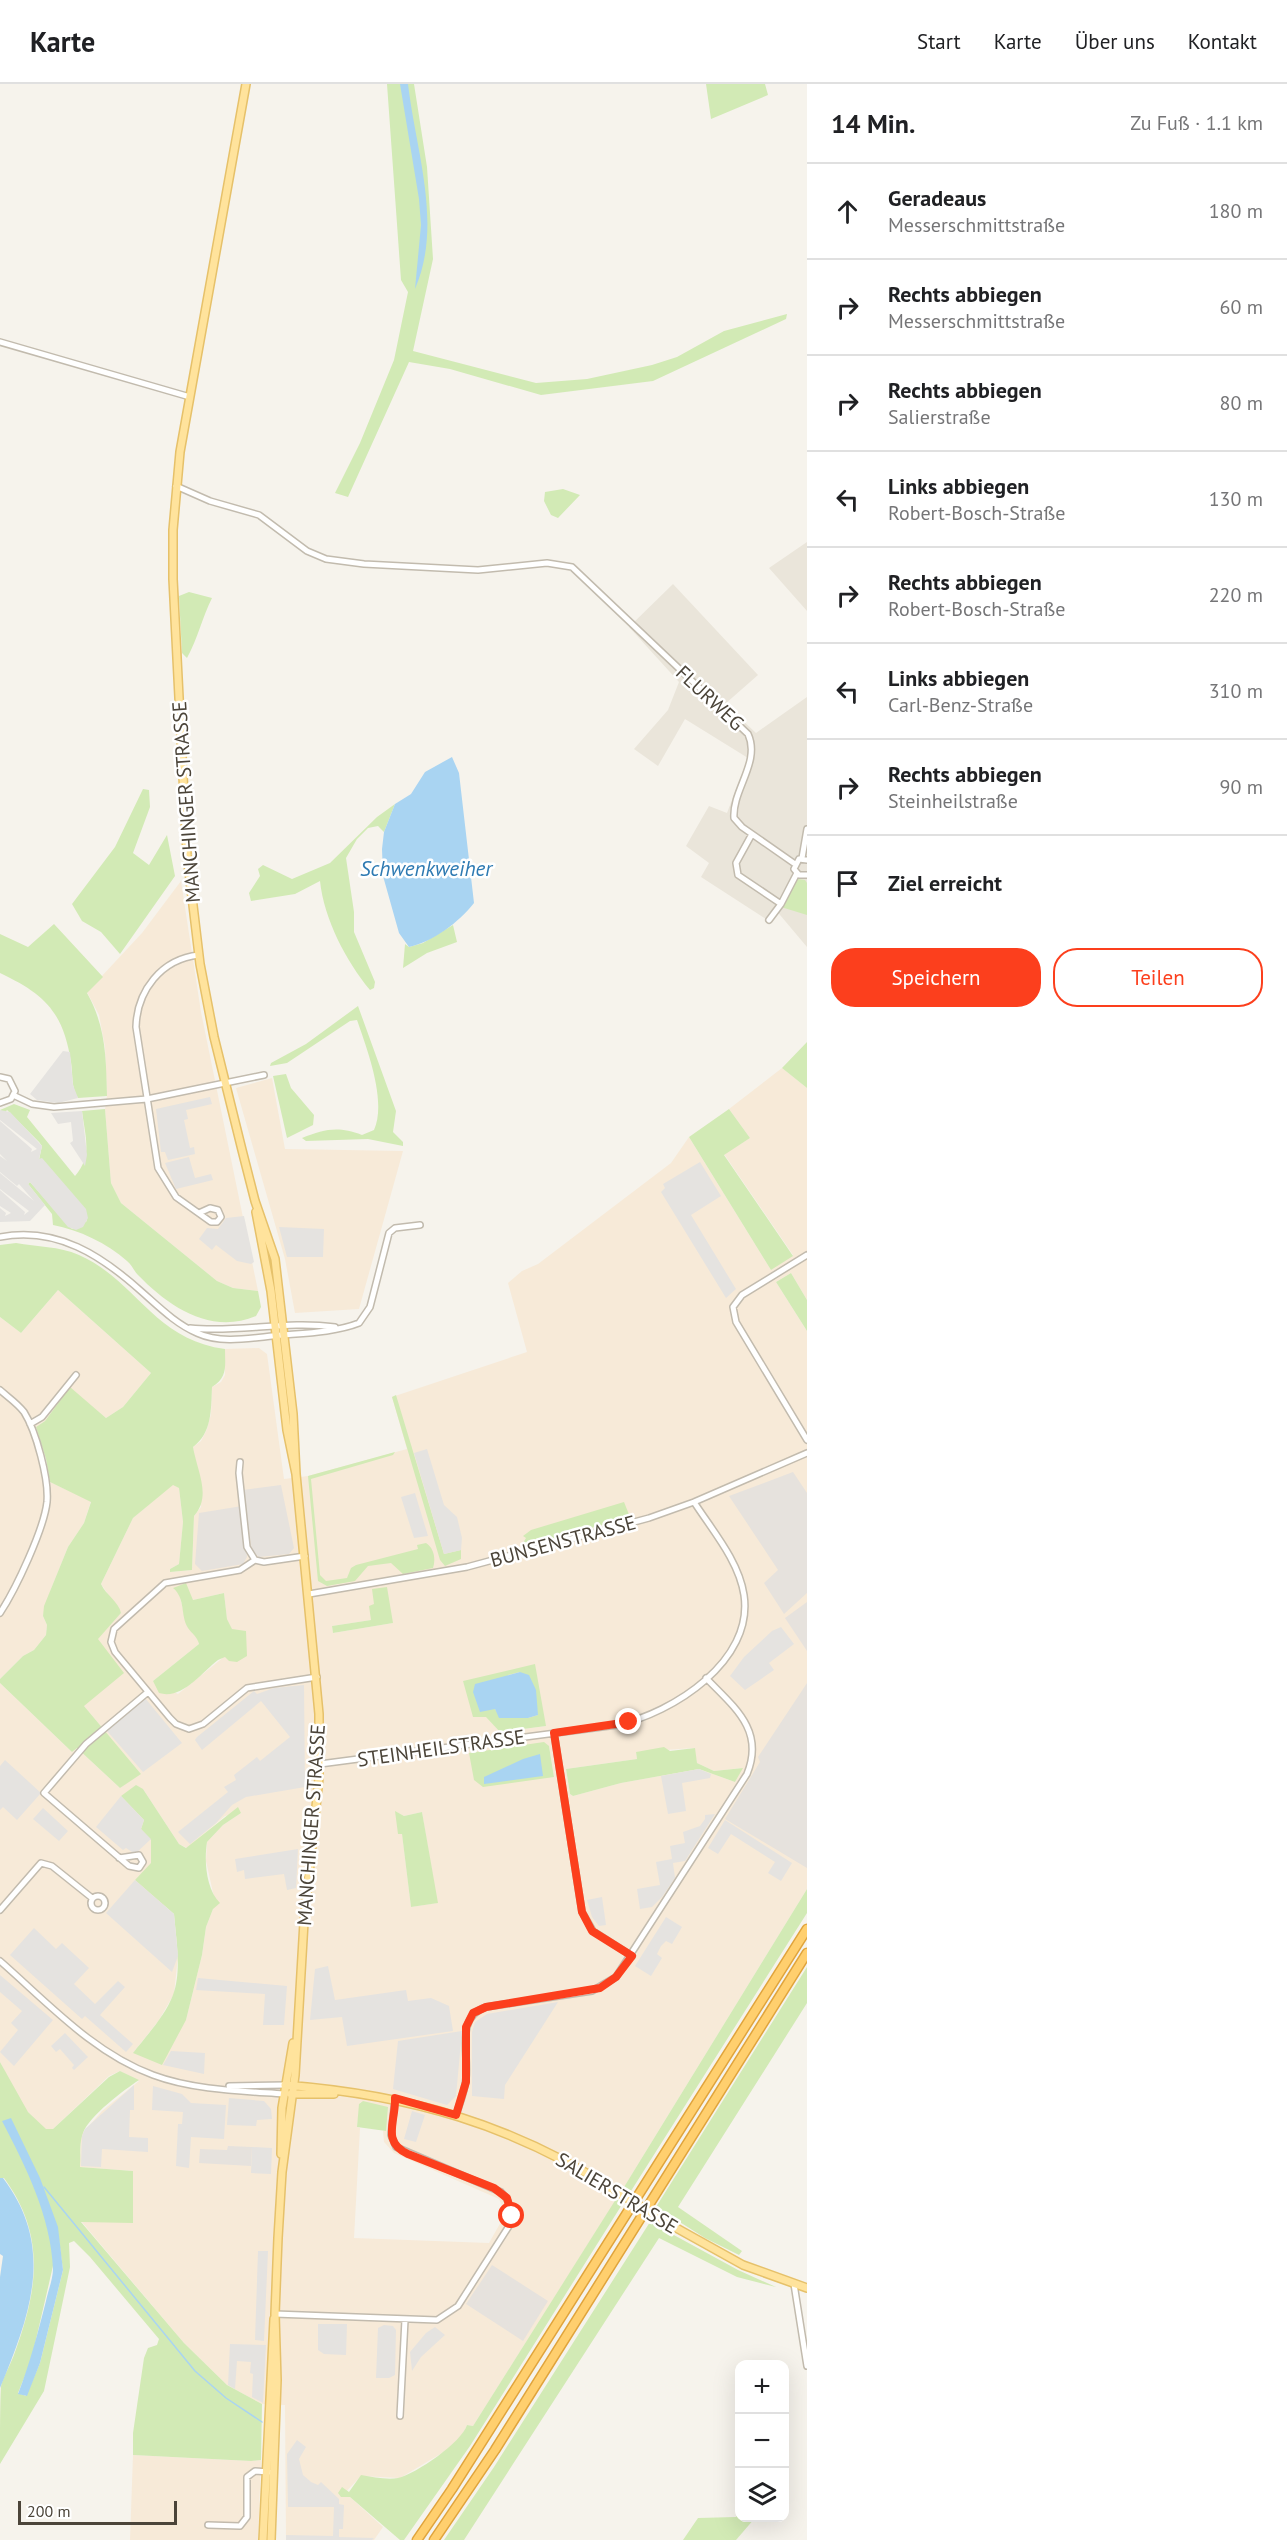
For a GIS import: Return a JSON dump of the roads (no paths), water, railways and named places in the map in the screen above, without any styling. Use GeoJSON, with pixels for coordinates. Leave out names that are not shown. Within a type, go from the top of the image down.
{"type":"FeatureCollection","features":[{"type":"Feature","properties":{"kind":"highway"},"geometry":{"type":"LineString","coordinates":[[417,2540],[452,2489],[807,1929]]}},
{"type":"Feature","properties":{"kind":"highway"},"geometry":{"type":"LineString","coordinates":[[434,2540],[495,2450],[807,1953]]}},
{"type":"Feature","properties":{"kind":"main road","name":"MANCHINGER STRASSE"},"geometry":{"type":"LineString","coordinates":[[246,84],[189,397],[176,486],[173,579],[187,855],[199,955],[225,1083],[255,1201],[274,1259],[283,1324],[280,1335],[290,1448],[296,1474],[318,1677],[320,1764],[304,1922],[294,2086],[282,2172],[275,2314],[271,2343],[271,2540]]}},
{"type":"Feature","properties":{"kind":"main road","name":"MANCHINGER STRASSE"},"geometry":{"type":"LineString","coordinates":[[255,1201],[275,1324]]}},
{"type":"Feature","properties":{"kind":"main road"},"geometry":{"type":"LineString","coordinates":[[275,1324],[280,1335]]}},
{"type":"Feature","properties":{"kind":"main road","name":"MANCHINGER STRASSE"},"geometry":{"type":"LineString","coordinates":[[282,2172],[280,2146],[284,2094],[296,2032]]}},
{"type":"Feature","properties":{"kind":"main road","name":"SALIERSTRASSE"},"geometry":{"type":"LineString","coordinates":[[285,2085],[395,2098],[456,2115],[537,2145],[717,2253],[807,2288]]}},
{"type":"Feature","properties":{"kind":"main road","name":"SALIERSTRASSE"},"geometry":{"type":"LineString","coordinates":[[284,2094],[357,2093]]}},
{"type":"Feature","properties":{"kind":"main road","name":"MANCHINGER STRASSE"},"geometry":{"type":"LineString","coordinates":[[263,2540],[270,2472]]}},
{"type":"Feature","properties":{"kind":"street"},"geometry":{"type":"LineString","coordinates":[[0,342],[189,397]]}},
{"type":"Feature","properties":{"kind":"street","name":"FLURWEG"},"geometry":{"type":"LineString","coordinates":[[176,486],[210,501],[259,515],[307,551],[326,559],[364,564],[478,570],[547,563],[572,567],[708,699],[748,734],[752,753],[734,813],[737,823],[795,864]]}},
{"type":"Feature","properties":{"kind":"street"},"geometry":{"type":"LineString","coordinates":[[769,920],[781,904],[797,873],[795,864],[805,859],[807,829]]}},
{"type":"Feature","properties":{"kind":"street"},"geometry":{"type":"LineString","coordinates":[[752,834],[736,863],[736,871],[781,904]]}},
{"type":"Feature","properties":{"kind":"street"},"geometry":{"type":"LineString","coordinates":[[797,873],[807,874]]}},
{"type":"Feature","properties":{"kind":"street"},"geometry":{"type":"LineString","coordinates":[[199,955],[179,961],[151,980],[142,994],[137,1010],[136,1027],[155,1158],[161,1176],[176,1197],[199,1213]]}},
{"type":"Feature","properties":{"kind":"street"},"geometry":{"type":"LineString","coordinates":[[14,1095],[32,1104],[54,1107],[147,1099],[264,1075]]}},
{"type":"Feature","properties":{"kind":"street"},"geometry":{"type":"LineString","coordinates":[[0,1077],[12,1083],[14,1095]]}},
{"type":"Feature","properties":{"kind":"street"},"geometry":{"type":"LineString","coordinates":[[0,1103],[7,1102],[14,1095]]}},
{"type":"Feature","properties":{"kind":"street"},"geometry":{"type":"LineString","coordinates":[[0,1237],[47,1237],[70,1243],[93,1254],[197,1334],[226,1339],[340,1328],[358,1323],[368,1314],[391,1231],[420,1225]]}},
{"type":"Feature","properties":{"kind":"street"},"geometry":{"type":"LineString","coordinates":[[807,1255],[742,1295],[733,1307],[736,1322],[807,1440]]}},
{"type":"Feature","properties":{"kind":"street"},"geometry":{"type":"LineString","coordinates":[[186,1327],[235,1330],[283,1324],[340,1328]]}},
{"type":"Feature","properties":{"kind":"street"},"geometry":{"type":"LineString","coordinates":[[30,1424],[42,1418],[76,1376]]}},
{"type":"Feature","properties":{"kind":"street"},"geometry":{"type":"LineString","coordinates":[[0,1390],[23,1411],[30,1424],[46,1483],[47,1502],[34,1541],[0,1613]]}},
{"type":"Feature","properties":{"kind":"street","name":"BUNSENSTRASSE"},"geometry":{"type":"LineString","coordinates":[[309,1594],[498,1560],[649,1518],[694,1502],[807,1453]]}},
{"type":"Feature","properties":{"kind":"street"},"geometry":{"type":"LineString","coordinates":[[240,1462],[238,1473],[247,1547],[255,1560],[264,1562],[305,1556]]}},
{"type":"Feature","properties":{"kind":"street","name":"STEINHEILSTRASSE"},"geometry":{"type":"LineString","coordinates":[[320,1764],[617,1725],[648,1717],[676,1703],[706,1678],[736,1644],[745,1606],[738,1573],[694,1502]]}},
{"type":"Feature","properties":{"kind":"street"},"geometry":{"type":"LineString","coordinates":[[255,1560],[240,1570],[165,1583],[119,1623],[111,1635],[112,1648],[176,1724],[189,1729],[203,1724],[247,1688],[318,1677]]}},
{"type":"Feature","properties":{"kind":"street"},"geometry":{"type":"LineString","coordinates":[[456,2115],[466,2082],[466,2027],[473,2013],[486,2007],[600,1988],[616,1977],[632,1956],[750,1765],[753,1746],[748,1726],[736,1709],[706,1678]]}},
{"type":"Feature","properties":{"kind":"street"},"geometry":{"type":"LineString","coordinates":[[119,1858],[44,1792],[86,1743],[147,1692]]}},
{"type":"Feature","properties":{"kind":"street"},"geometry":{"type":"LineString","coordinates":[[554,1733],[582,1912],[592,1931],[632,1956]]}},
{"type":"Feature","properties":{"kind":"street"},"geometry":{"type":"LineString","coordinates":[[0,1910],[41,1863],[52,1866],[92,1898]]}},
{"type":"Feature","properties":{"kind":"street"},"geometry":{"type":"LineString","coordinates":[[0,1960],[90,2039],[122,2060],[166,2079],[284,2094]]}},
{"type":"Feature","properties":{"kind":"street"},"geometry":{"type":"LineString","coordinates":[[219,2087],[285,2085]]}},
{"type":"Feature","properties":{"kind":"street"},"geometry":{"type":"LineString","coordinates":[[275,2314],[437,2320],[452,2312],[509,2226],[512,2216],[507,2198],[494,2188],[408,2154],[396,2147],[391,2135],[395,2098]]}},
{"type":"Feature","properties":{"kind":"street"},"geometry":{"type":"LineString","coordinates":[[794,2284],[807,2366]]}},
{"type":"Feature","properties":{"kind":"street"},"geometry":{"type":"LineString","coordinates":[[400,2416],[405,2320]]}},
{"type":"Feature","properties":{"kind":"street"},"geometry":{"type":"LineString","coordinates":[[208,2525],[235,2527],[244,2522],[247,2517],[247,2477],[255,2471],[270,2472]]}},
{"type":"Feature","properties":{"kind":"water"},"geometry":{"type":"Polygon","coordinates":[[[400,84],[408,84],[427,214],[427,239],[423,264],[415,289],[421,225],[419,199],[400,84]]]}},
{"type":"Feature","properties":{"kind":"water","name":"Schwenkweiher"},"geometry":{"type":"Polygon","coordinates":[[[452,757],[459,773],[474,903],[445,930],[409,947],[399,933],[383,876],[384,832],[395,804],[411,794],[425,772],[452,757]]]}},
{"type":"Feature","properties":{"kind":"water"},"geometry":{"type":"Polygon","coordinates":[[[520,1672],[529,1675],[536,1690],[538,1715],[528,1718],[499,1718],[495,1709],[480,1712],[473,1692],[475,1684],[520,1672]]]}},
{"type":"Feature","properties":{"kind":"water"},"geometry":{"type":"Polygon","coordinates":[[[540,1754],[543,1776],[484,1784],[484,1777],[523,1759],[540,1754]]]}},
{"type":"Feature","properties":{"kind":"water"},"geometry":{"type":"Polygon","coordinates":[[[11,2118],[40,2178],[58,2227],[63,2270],[40,2363],[27,2396],[18,2394],[37,2336],[53,2269],[48,2230],[36,2193],[2,2121],[11,2118]]]}},
{"type":"Feature","properties":{"kind":"water"},"geometry":{"type":"Polygon","coordinates":[[[0,2178],[3,2178],[19,2204],[29,2230],[33,2256],[33,2282],[21,2334],[0,2388],[0,2277],[3,2256],[0,2254],[0,2178]]]}},
{"type":"Feature","properties":{"kind":"waterway"},"geometry":{"type":"LineString","coordinates":[[44,2187],[195,2371],[226,2398],[262,2422]]}}]}
